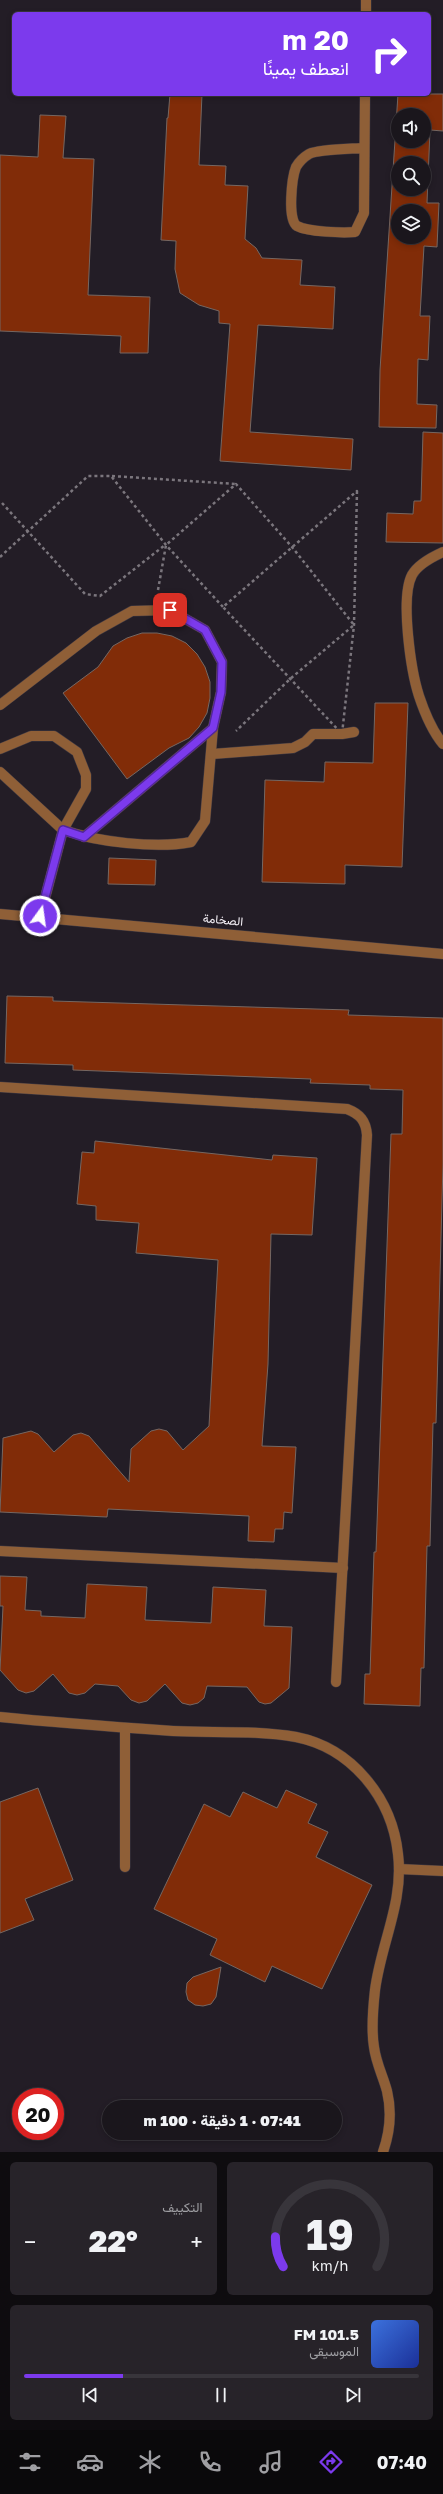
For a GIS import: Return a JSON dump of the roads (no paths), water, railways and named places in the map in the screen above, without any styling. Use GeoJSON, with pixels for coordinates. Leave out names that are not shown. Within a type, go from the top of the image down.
{"type":"FeatureCollection","features":[{"type":"Feature","properties":{"kind":"street"},"geometry":{"type":"LineString","coordinates":[[366,0],[366,12]]}},
{"type":"Feature","properties":{"kind":"street"},"geometry":{"type":"LineString","coordinates":[[364,148],[310,154],[303,159],[296,168],[290,212],[292,221],[298,226],[340,234],[355,232],[364,213],[365,96]]}},
{"type":"Feature","properties":{"kind":"street"},"geometry":{"type":"LineString","coordinates":[[443,552],[429,558],[412,575],[408,587],[407,618],[411,660],[419,696],[443,744]]}},
{"type":"Feature","properties":{"kind":"street"},"geometry":{"type":"LineString","coordinates":[[0,705],[96,631],[132,611],[170,610],[205,630],[222,662],[221,692],[213,728],[212,754],[205,821],[192,842],[172,846],[84,837],[63,830],[0,772]]}},
{"type":"Feature","properties":{"kind":"street"},"geometry":{"type":"LineString","coordinates":[[84,837],[213,728]]}},
{"type":"Feature","properties":{"kind":"street"},"geometry":{"type":"LineString","coordinates":[[212,754],[293,748],[305,742],[314,734],[342,734],[354,732]]}},
{"type":"Feature","properties":{"kind":"street"},"geometry":{"type":"LineString","coordinates":[[0,750],[31,736],[54,736],[77,752],[86,775],[86,789],[63,830],[40,916]]}},
{"type":"Feature","properties":{"kind":"street","name":"الصخامة"},"geometry":{"type":"LineString","coordinates":[[0,914],[40,916],[443,954]]}},
{"type":"Feature","properties":{"kind":"street"},"geometry":{"type":"LineString","coordinates":[[0,1087],[347,1109],[362,1118],[366,1126],[367,1135],[336,1682]]}},
{"type":"Feature","properties":{"kind":"street"},"geometry":{"type":"LineString","coordinates":[[0,1551],[343,1568]]}},
{"type":"Feature","properties":{"kind":"street"},"geometry":{"type":"LineString","coordinates":[[0,1717],[125,1728],[272,1734],[297,1738],[332,1750],[362,1774],[376,1791],[387,1811],[394,1832],[399,1869],[395,1912],[379,1964],[375,1990],[374,2046],[390,2108],[390,2125],[384,2152]]}},
{"type":"Feature","properties":{"kind":"street"},"geometry":{"type":"LineString","coordinates":[[125,1728],[125,1868]]}},
{"type":"Feature","properties":{"kind":"street"},"geometry":{"type":"LineString","coordinates":[[399,1869],[443,1871]]}}]}
